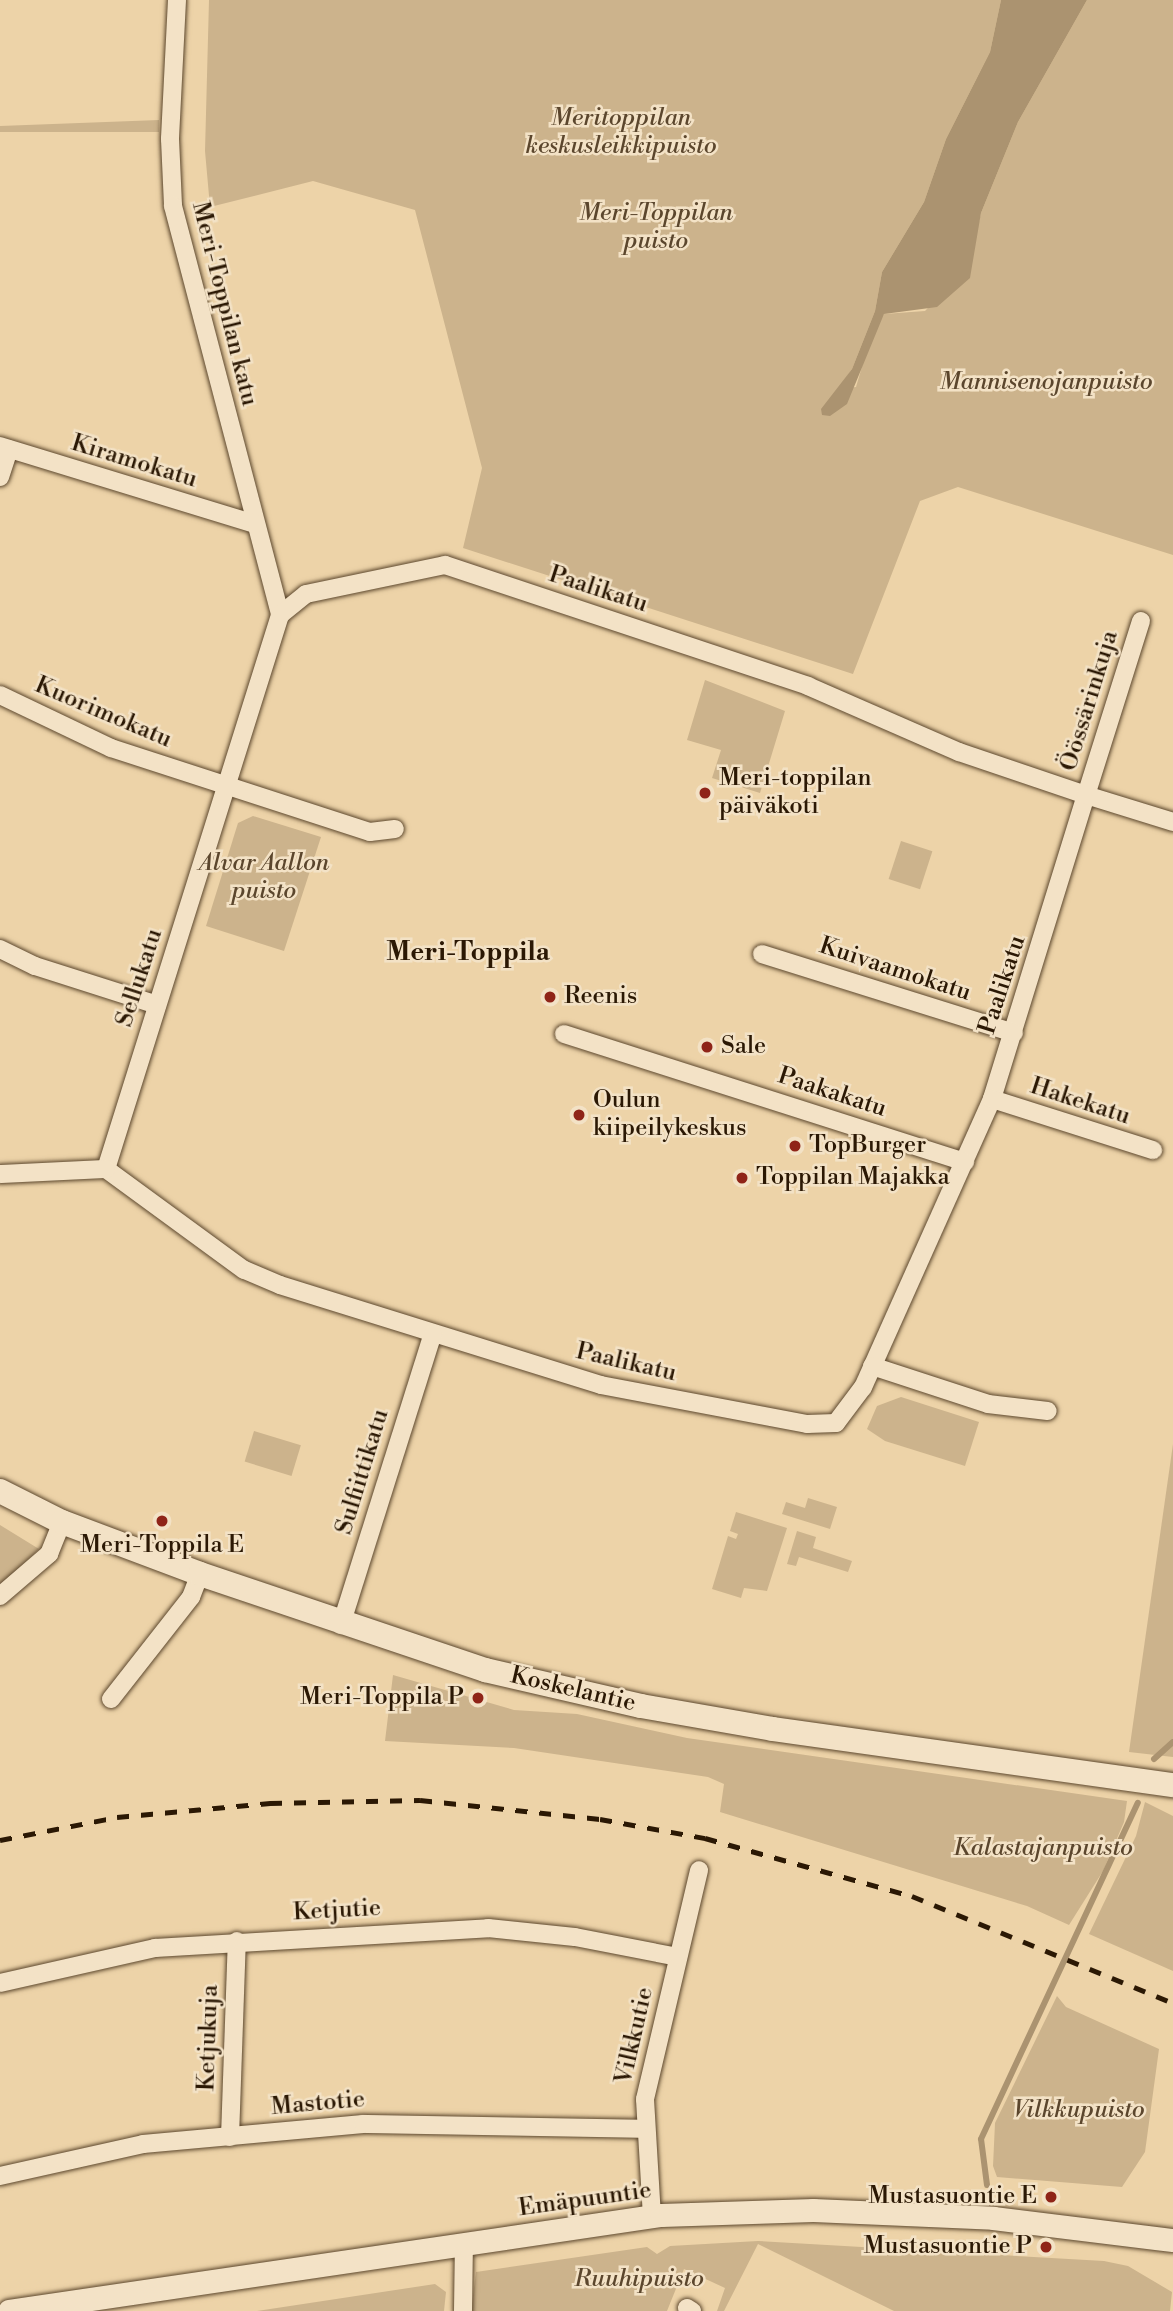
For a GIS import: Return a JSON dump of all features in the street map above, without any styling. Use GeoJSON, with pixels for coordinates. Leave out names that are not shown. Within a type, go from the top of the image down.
{"type":"FeatureCollection","features":[{"type":"Feature","properties":{"kind":"main road","name":"Koskelantie"},"geometry":{"type":"LineString","coordinates":[[0,1491],[62,1522],[200,1574],[341,1625],[485,1670],[641,1706],[773,1729],[1173,1785]]}},
{"type":"Feature","properties":{"kind":"street","name":"Meri-Toppilan katu"},"geometry":{"type":"LineString","coordinates":[[177,0],[170,139],[173,206],[280,615]]}},
{"type":"Feature","properties":{"kind":"street","name":"Kiramokatu"},"geometry":{"type":"LineString","coordinates":[[4,448],[255,524]]}},
{"type":"Feature","properties":{"kind":"street"},"geometry":{"type":"LineString","coordinates":[[0,477],[4,448]]}},
{"type":"Feature","properties":{"kind":"street","name":"Paalikatu"},"geometry":{"type":"LineString","coordinates":[[280,615],[306,594],[445,565],[808,686],[960,752],[1086,795],[992,1099],[872,1366],[846,1416],[836,1423],[807,1424],[601,1385],[433,1334]]}},
{"type":"Feature","properties":{"kind":"street","name":"Sellukatu"},"geometry":{"type":"LineString","coordinates":[[106,1169],[280,615]]}},
{"type":"Feature","properties":{"kind":"street","name":"Öössärinkuja"},"geometry":{"type":"LineString","coordinates":[[1086,795],[1141,621]]}},
{"type":"Feature","properties":{"kind":"street","name":"Kuorimokatu"},"geometry":{"type":"LineString","coordinates":[[0,695],[111,748],[369,832],[395,829]]}},
{"type":"Feature","properties":{"kind":"street"},"geometry":{"type":"LineString","coordinates":[[1086,795],[1173,822]]}},
{"type":"Feature","properties":{"kind":"street"},"geometry":{"type":"LineString","coordinates":[[0,949],[35,966],[157,1005]]}},
{"type":"Feature","properties":{"kind":"street","name":"Kuivaamokatu"},"geometry":{"type":"LineString","coordinates":[[762,954],[1014,1033]]}},
{"type":"Feature","properties":{"kind":"street","name":"Paakakatu"},"geometry":{"type":"LineString","coordinates":[[564,1034],[965,1161]]}},
{"type":"Feature","properties":{"kind":"street","name":"Hakekatu"},"geometry":{"type":"LineString","coordinates":[[992,1099],[1153,1150]]}},
{"type":"Feature","properties":{"kind":"street"},"geometry":{"type":"LineString","coordinates":[[0,1174],[106,1169],[244,1270],[280,1286],[433,1334]]}},
{"type":"Feature","properties":{"kind":"street","name":"Sulfiittikatu"},"geometry":{"type":"LineString","coordinates":[[341,1625],[433,1334]]}},
{"type":"Feature","properties":{"kind":"street"},"geometry":{"type":"LineString","coordinates":[[872,1366],[988,1404],[1048,1411]]}},
{"type":"Feature","properties":{"kind":"street"},"geometry":{"type":"LineString","coordinates":[[0,1595],[49,1554],[62,1522]]}},
{"type":"Feature","properties":{"kind":"street"},"geometry":{"type":"LineString","coordinates":[[111,1699],[191,1597],[200,1574]]}},
{"type":"Feature","properties":{"kind":"street","name":"Vilkkutie"},"geometry":{"type":"LineString","coordinates":[[652,2217],[645,2099],[699,1870]]}},
{"type":"Feature","properties":{"kind":"street","name":"Ketjutie"},"geometry":{"type":"LineString","coordinates":[[0,1983],[155,1948],[488,1927],[575,1937],[678,1957]]}},
{"type":"Feature","properties":{"kind":"street","name":"Ketjukuja"},"geometry":{"type":"LineString","coordinates":[[230,2137],[237,1941]]}},
{"type":"Feature","properties":{"kind":"street","name":"Mastotie"},"geometry":{"type":"LineString","coordinates":[[0,2176],[143,2144],[363,2124],[645,2129]]}},
{"type":"Feature","properties":{"kind":"street","name":"Emäpuuntie"},"geometry":{"type":"LineString","coordinates":[[9,2311],[652,2217],[814,2210],[993,2218],[1173,2240]]}},
{"type":"Feature","properties":{"kind":"street"},"geometry":{"type":"LineString","coordinates":[[463,2311],[464,2243]]}},
{"type":"Feature","properties":{"kind":"green space","name":"Meri-Toppilan puisto"},"geometry":{"type":"Polygon","coordinates":[[[209,0],[1001,0],[990,52],[946,139],[924,202],[882,272],[875,311],[852,369],[838,389],[856,387],[871,336],[884,314],[925,311],[969,266],[981,213],[1018,122],[1087,0],[1173,0],[1173,555],[958,487],[920,501],[853,674],[463,548],[482,468],[415,210],[313,181],[210,207],[205,151],[209,0]]]}},
{"type":"Feature","properties":{"kind":"green space"},"geometry":{"type":"Polygon","coordinates":[[[159,120],[159,132],[0,132],[0,126],[159,120]]]}},
{"type":"Feature","properties":{"kind":"green space"},"geometry":{"type":"Polygon","coordinates":[[[705,680],[785,711],[760,793],[712,778],[721,750],[687,740],[705,680]]]}},
{"type":"Feature","properties":{"kind":"green space","name":"Alvar Aallon puisto"},"geometry":{"type":"Polygon","coordinates":[[[253,816],[321,837],[284,951],[206,926],[238,823],[253,816]]]}},
{"type":"Feature","properties":{"kind":"green space"},"geometry":{"type":"Polygon","coordinates":[[[901,841],[932,851],[920,889],[889,879],[901,841]]]}},
{"type":"Feature","properties":{"kind":"green space"},"geometry":{"type":"Polygon","coordinates":[[[901,1397],[979,1422],[965,1466],[885,1441],[867,1429],[877,1406],[901,1397]]]}},
{"type":"Feature","properties":{"kind":"green space"},"geometry":{"type":"Polygon","coordinates":[[[254,1431],[301,1445],[292,1476],[245,1462],[254,1431]]]}},
{"type":"Feature","properties":{"kind":"green space"},"geometry":{"type":"Polygon","coordinates":[[[1173,1444],[1173,1757],[1129,1752],[1173,1444]]]}},
{"type":"Feature","properties":{"kind":"green space"},"geometry":{"type":"Polygon","coordinates":[[[808,1498],[837,1507],[830,1529],[782,1514],[786,1502],[805,1508],[808,1498]]]}},
{"type":"Feature","properties":{"kind":"green space"},"geometry":{"type":"Polygon","coordinates":[[[736,1512],[787,1528],[767,1591],[744,1588],[741,1598],[712,1589],[728,1536],[736,1539],[738,1534],[730,1531],[736,1512]]]}},
{"type":"Feature","properties":{"kind":"green space"},"geometry":{"type":"Polygon","coordinates":[[[0,1525],[39,1549],[0,1586],[0,1525]]]}},
{"type":"Feature","properties":{"kind":"green space"},"geometry":{"type":"Polygon","coordinates":[[[797,1531],[816,1537],[813,1548],[852,1561],[848,1572],[799,1557],[796,1566],[787,1564],[797,1531]]]}},
{"type":"Feature","properties":{"kind":"green space","name":"Kalastajanpuisto"},"geometry":{"type":"Polygon","coordinates":[[[393,1675],[514,1710],[577,1714],[687,1738],[1127,1801],[1124,1822],[1103,1871],[1069,1925],[1027,1906],[720,1812],[724,1784],[708,1777],[514,1748],[385,1741],[393,1675]]]}},
{"type":"Feature","properties":{"kind":"green space"},"geometry":{"type":"Polygon","coordinates":[[[1145,1802],[1173,1816],[1173,1971],[1089,1934],[1136,1836],[1145,1802]]]}},
{"type":"Feature","properties":{"kind":"green space","name":"Vilkkupuisto"},"geometry":{"type":"Polygon","coordinates":[[[1057,1996],[1066,2007],[1159,2049],[1145,2152],[1122,2187],[997,2177],[993,2166],[995,2123],[1057,1996]]]}},
{"type":"Feature","properties":{"kind":"green space","name":"Ruuhipuisto"},"geometry":{"type":"Polygon","coordinates":[[[758,2241],[1104,2261],[1128,2266],[1172,2292],[1170,2311],[894,2311],[758,2244],[724,2311],[717,2311],[725,2288],[684,2269],[667,2311],[471,2311],[476,2272],[647,2247],[657,2254],[670,2246],[758,2241]]]}},
{"type":"Feature","properties":{"kind":"green space"},"geometry":{"type":"Polygon","coordinates":[[[435,2284],[446,2292],[444,2311],[257,2311],[435,2284]]]}},
{"type":"Feature","properties":{"kind":"shaded area"},"geometry":{"type":"Polygon","coordinates":[[[1001,0],[1087,0],[1018,122],[981,213],[970,278],[937,307],[884,314],[847,404],[830,416],[822,415],[821,409],[852,369],[875,311],[882,272],[924,202],[946,139],[990,52],[1001,0]]]}},
{"type":"Feature","properties":{"kind":"waterway"},"geometry":{"type":"LineString","coordinates":[[1154,1759],[1173,1742]]}},
{"type":"Feature","properties":{"kind":"waterway"},"geometry":{"type":"LineString","coordinates":[[987,2185],[981,2139],[1138,1803]]}},
{"type":"Feature","properties":{"kind":"railway"},"geometry":{"type":"LineString","coordinates":[[0,1840],[117,1817],[270,1803],[420,1800],[600,1819],[705,1838],[912,1896],[1173,2003]]}},
{"type":"Feature","properties":{"kind":"place","name":"Meri-toppilan päiväkoti"},"geometry":{"type":"Point","coordinates":[705,793]}},
{"type":"Feature","properties":{"kind":"place","name":"Reenis"},"geometry":{"type":"Point","coordinates":[550,997]}},
{"type":"Feature","properties":{"kind":"place","name":"Sale"},"geometry":{"type":"Point","coordinates":[707,1047]}},
{"type":"Feature","properties":{"kind":"place","name":"Oulun kiipeilykeskus"},"geometry":{"type":"Point","coordinates":[579,1115]}},
{"type":"Feature","properties":{"kind":"place","name":"TopBurger"},"geometry":{"type":"Point","coordinates":[795,1146]}},
{"type":"Feature","properties":{"kind":"place","name":"Toppilan Majakka"},"geometry":{"type":"Point","coordinates":[742,1178]}},
{"type":"Feature","properties":{"kind":"place","name":"Meri-Toppila E"},"geometry":{"type":"Point","coordinates":[162,1521]}},
{"type":"Feature","properties":{"kind":"place","name":"Meri-Toppila P"},"geometry":{"type":"Point","coordinates":[478,1698]}},
{"type":"Feature","properties":{"kind":"place","name":"Mustasuontie E"},"geometry":{"type":"Point","coordinates":[1051,2197]}},
{"type":"Feature","properties":{"kind":"place","name":"Mustasuontie P"},"geometry":{"type":"Point","coordinates":[1046,2247]}},
{"type":"Feature","properties":{"kind":"district","name":"Meri-Toppila"},"geometry":{"type":"Point","coordinates":[468,953]}},
{"type":"Feature","properties":{"kind":"park label","name":"Meritoppilan keskusleikkipuisto"},"geometry":{"type":"Point","coordinates":[621,133]}},
{"type":"Feature","properties":{"kind":"park label","name":"Mannisenojanpuisto"},"geometry":{"type":"Point","coordinates":[1046,383]}}]}
